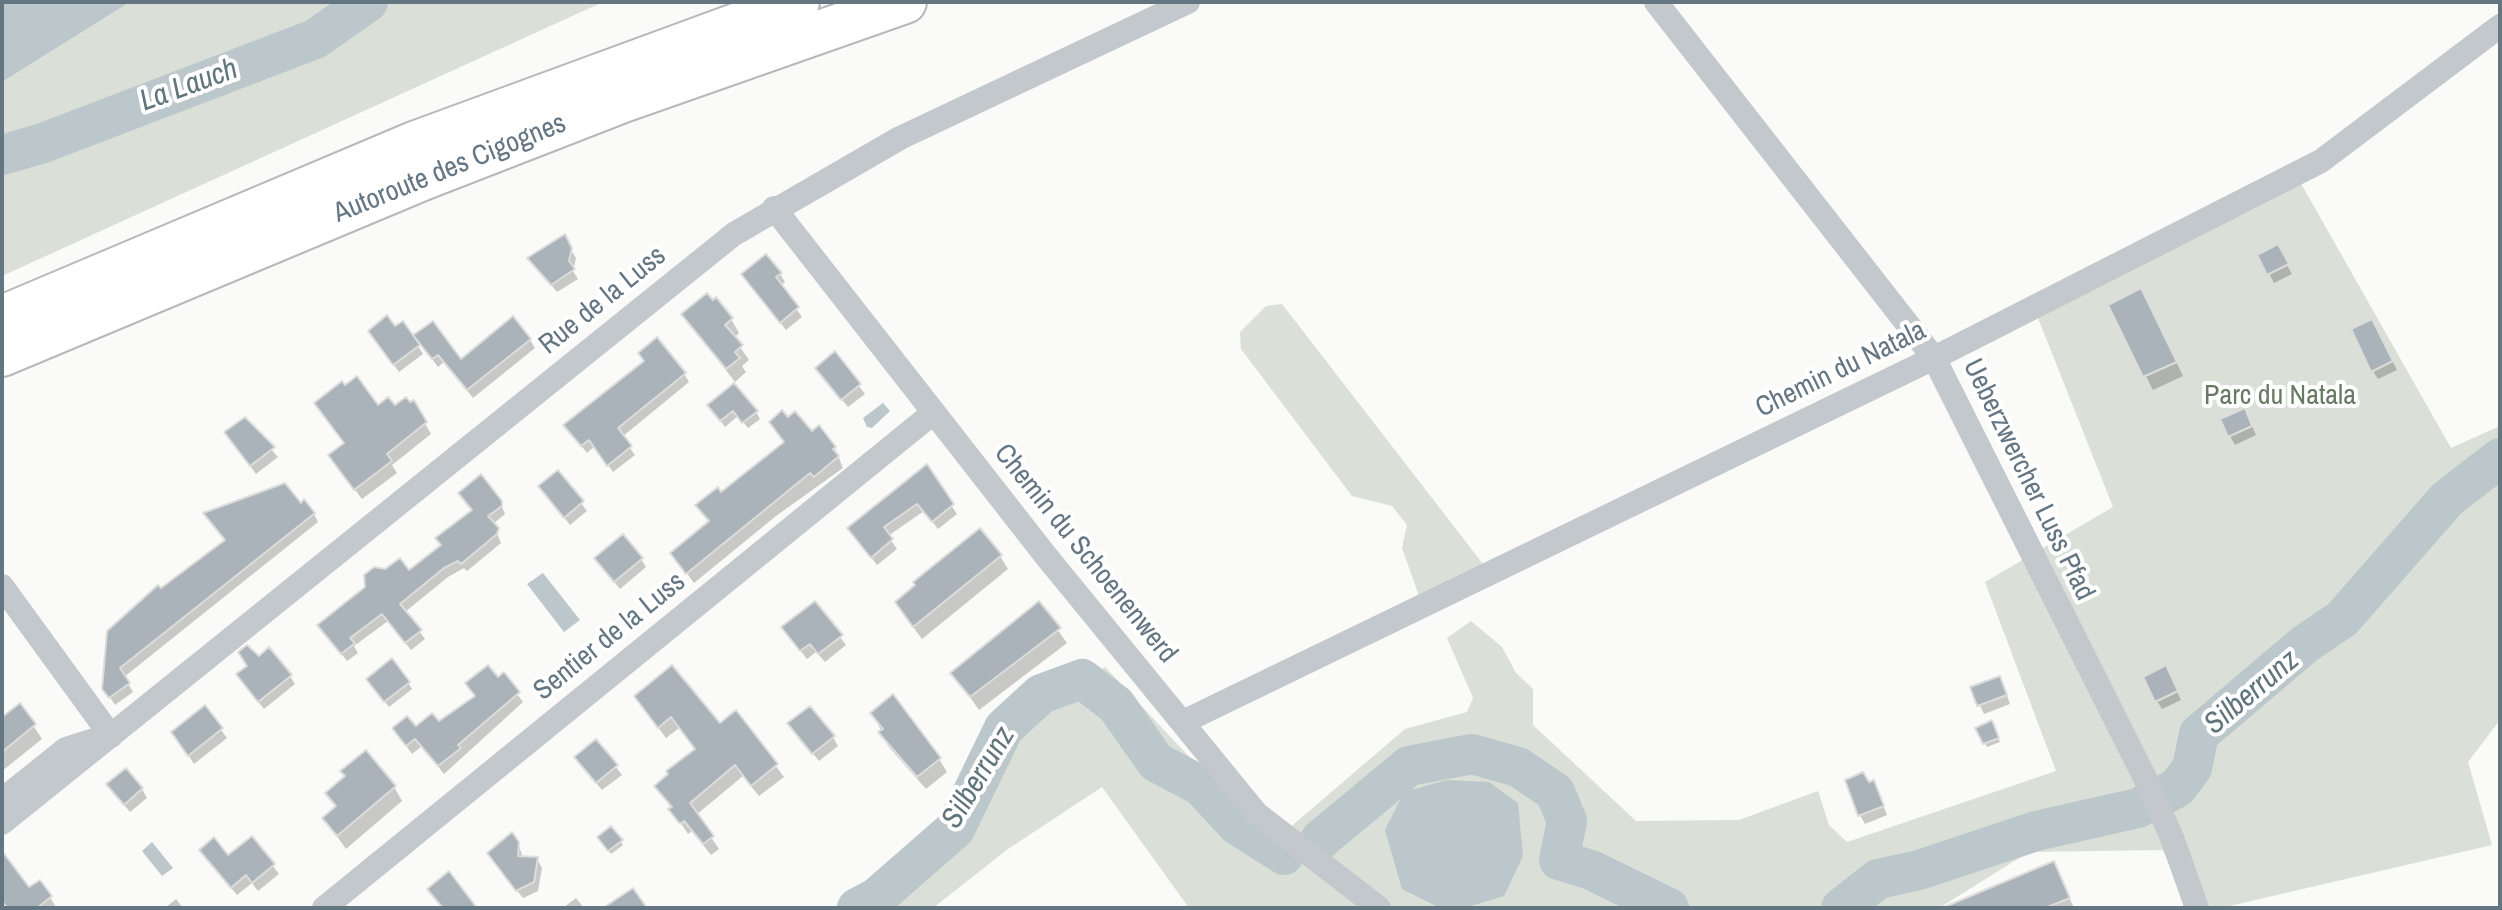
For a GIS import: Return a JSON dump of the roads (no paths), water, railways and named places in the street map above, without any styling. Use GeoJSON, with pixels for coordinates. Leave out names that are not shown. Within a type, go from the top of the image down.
{"type":"FeatureCollection","features":[{"type":"Feature","properties":{"kind":"highway","name":"Autoroute des Cigognes"},"geometry":{"type":"LineString","coordinates":[[2,317],[414,143],[798,2]]}},
{"type":"Feature","properties":{"kind":"highway","name":"Autoroute des Cigognes"},"geometry":{"type":"LineString","coordinates":[[2,355],[439,172],[623,101],[905,2]]}},
{"type":"Feature","properties":{"kind":"street","name":"Rue de la Luss"},"geometry":{"type":"LineString","coordinates":[[2,823],[722,244],[774,208],[900,138],[1188,2]]}},
{"type":"Feature","properties":{"kind":"street","name":"Ueberzwercher Luss Pfad"},"geometry":{"type":"LineString","coordinates":[[1656,2],[1934,358],[2145,778],[2197,908]]}},
{"type":"Feature","properties":{"kind":"street","name":"Chemin du Natala"},"geometry":{"type":"LineString","coordinates":[[1183,722],[1934,358],[2321,161],[2500,26]]}},
{"type":"Feature","properties":{"kind":"street","name":"Chemin du Schoenenwerd"},"geometry":{"type":"LineString","coordinates":[[774,208],[933,413],[1257,814],[1379,908]]}},
{"type":"Feature","properties":{"kind":"street","name":"Sentier de la Luss"},"geometry":{"type":"LineString","coordinates":[[324,908],[933,413]]}},
{"type":"Feature","properties":{"kind":"street"},"geometry":{"type":"LineString","coordinates":[[2,586],[111,736]]}},
{"type":"Feature","properties":{"kind":"street","name":"Rue de la Luss"},"geometry":{"type":"LineString","coordinates":[[2,800],[66,749],[111,736]]}},
{"type":"Feature","properties":{"kind":"waterway","name":"La Lauch"},"geometry":{"type":"LineString","coordinates":[[2,155],[43,143],[315,39],[368,2]]}},
{"type":"Feature","properties":{"kind":"waterway","name":"Silberrunz"},"geometry":{"type":"LineString","coordinates":[[1841,908],[1878,879],[1919,870],[2036,831],[2138,808],[2177,788],[2192,768],[2199,734],[2305,644],[2342,619],[2447,499],[2500,458]]}},
{"type":"Feature","properties":{"kind":"waterway","name":"Silberrunz"},"geometry":{"type":"LineString","coordinates":[[857,908],[876,898],[955,829],[1004,728],[1041,694],[1082,679],[1116,705],[1156,762],[1201,786],[1237,825],[1284,855]]}},
{"type":"Feature","properties":{"kind":"waterway","name":"Silberrunz"},"geometry":{"type":"LineString","coordinates":[[1320,840],[1409,766],[1472,754],[1518,767],[1555,792],[1567,821],[1559,860],[1591,870],[1669,908]]}},
{"type":"Feature","properties":{"kind":"park label","name":"Parc du Natala"},"geometry":{"type":"Point","coordinates":[2280,396]}}]}
